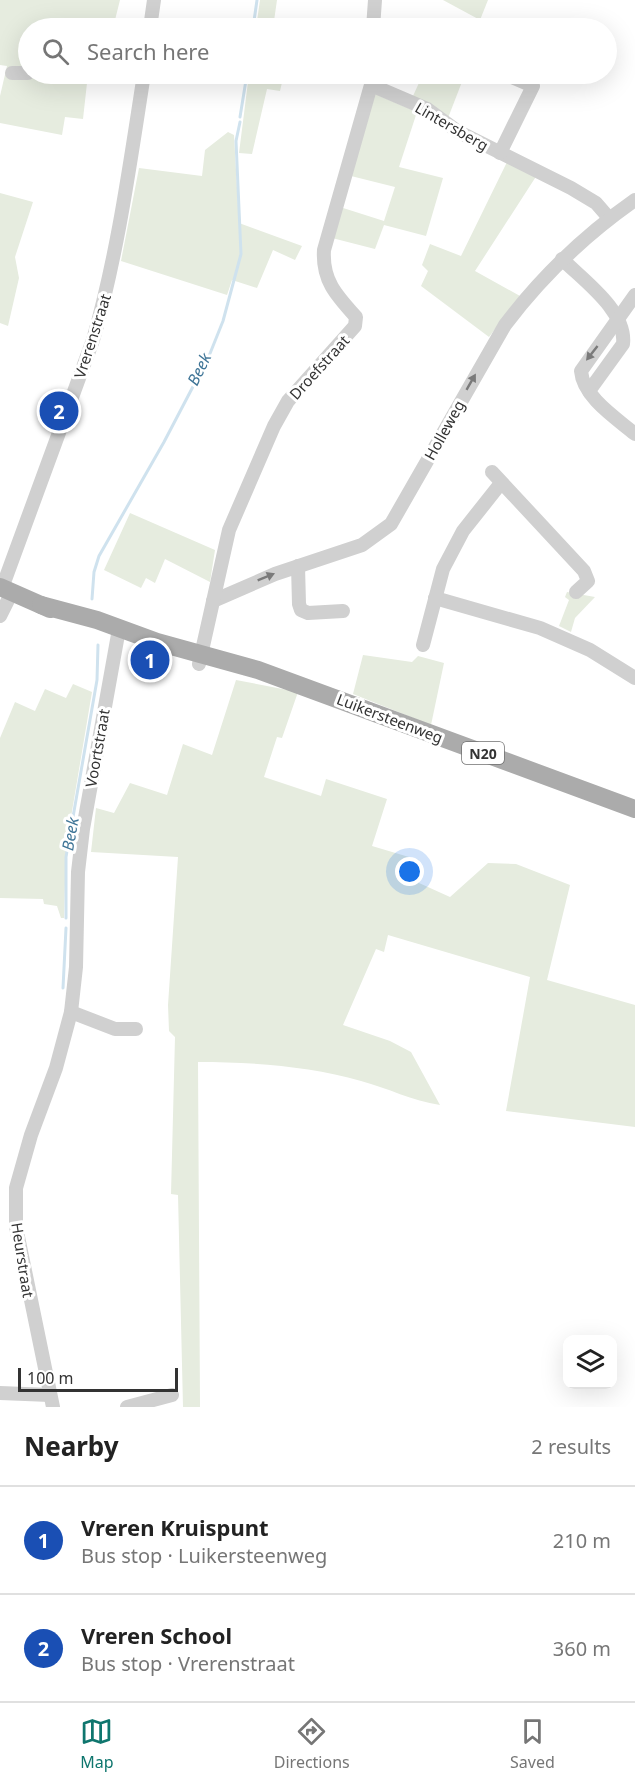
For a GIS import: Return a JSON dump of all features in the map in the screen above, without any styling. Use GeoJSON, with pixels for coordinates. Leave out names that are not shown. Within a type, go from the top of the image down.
{"type":"FeatureCollection","features":[{"type":"Feature","properties":{"kind":"main road","name":"Luikersteenweg"},"geometry":{"type":"LineString","coordinates":[[5,589],[118,634],[200,659],[240,664],[635,809]]}},
{"type":"Feature","properties":{"kind":"street"},"geometry":{"type":"LineString","coordinates":[[151,18],[154,0]]}},
{"type":"Feature","properties":{"kind":"street"},"geometry":{"type":"LineString","coordinates":[[374,18],[375,0]]}},
{"type":"Feature","properties":{"kind":"street"},"geometry":{"type":"LineString","coordinates":[[12,73],[18,73]]}},
{"type":"Feature","properties":{"kind":"street","name":"Vrerenstraat"},"geometry":{"type":"LineString","coordinates":[[0,616],[5,589],[93,340],[103,303],[119,230],[142,84]]}},
{"type":"Feature","properties":{"kind":"street","name":"Droefstraat"},"geometry":{"type":"LineString","coordinates":[[200,659],[229,530],[274,426],[288,401],[355,326],[356,317],[330,287],[323,265],[324,250],[370,84]]}},
{"type":"Feature","properties":{"kind":"street","name":"Lintersberg"},"geometry":{"type":"LineString","coordinates":[[380,84],[427,109],[457,130],[571,188],[596,203],[609,218]]}},
{"type":"Feature","properties":{"kind":"street","name":"Lintersberg"},"geometry":{"type":"LineString","coordinates":[[500,153],[533,86],[528,84]]}},
{"type":"Feature","properties":{"kind":"street","name":"Holleweg"},"geometry":{"type":"LineString","coordinates":[[213,602],[256,581],[362,545],[391,524],[494,342],[524,300],[562,259],[609,218],[635,200]]}},
{"type":"Feature","properties":{"kind":"street"},"geometry":{"type":"LineString","coordinates":[[562,259],[605,302],[618,319]]}},
{"type":"Feature","properties":{"kind":"street"},"geometry":{"type":"LineString","coordinates":[[635,295],[581,371],[582,382],[589,391],[605,409],[635,434]]}},
{"type":"Feature","properties":{"kind":"street"},"geometry":{"type":"LineString","coordinates":[[423,645],[443,569],[463,531],[496,478],[584,571],[588,581],[576,592]]}},
{"type":"Feature","properties":{"kind":"street"},"geometry":{"type":"LineString","coordinates":[[298,566],[298,604],[301,610],[308,613],[343,611]]}},
{"type":"Feature","properties":{"kind":"street"},"geometry":{"type":"LineString","coordinates":[[435,598],[525,622],[590,650],[635,678]]}},
{"type":"Feature","properties":{"kind":"street","name":"Voortstraat"},"geometry":{"type":"LineString","coordinates":[[71,1012],[76,967],[78,872],[82,829],[118,634]]}},
{"type":"Feature","properties":{"kind":"street"},"geometry":{"type":"LineString","coordinates":[[71,1012],[115,1029],[136,1029]]}},
{"type":"Feature","properties":{"kind":"street","name":"Heurstraat"},"geometry":{"type":"LineString","coordinates":[[52,1401],[16,1227],[16,1188],[31,1135],[56,1068],[71,1012]]}},
{"type":"Feature","properties":{"kind":"street"},"geometry":{"type":"LineString","coordinates":[[0,1392],[52,1401]]}},
{"type":"Feature","properties":{"kind":"street"},"geometry":{"type":"LineString","coordinates":[[127,1407],[172,1395]]}},
{"type":"Feature","properties":{"kind":"shaded area"},"geometry":{"type":"Polygon","coordinates":[[[0,0],[120,0],[116,18],[18,18],[18,84],[87,84],[83,119],[65,117],[62,135],[0,123],[0,96],[7,66],[0,65],[0,0]]]}},
{"type":"Feature","properties":{"kind":"shaded area"},"geometry":{"type":"Polygon","coordinates":[[[260,0],[277,0],[274,18],[257,18],[260,0]]]}},
{"type":"Feature","properties":{"kind":"shaded area"},"geometry":{"type":"Polygon","coordinates":[[[443,0],[488,0],[481,18],[476,18],[443,0]]]}},
{"type":"Feature","properties":{"kind":"shaded area"},"geometry":{"type":"Polygon","coordinates":[[[248,84],[282,84],[280,91],[267,89],[252,154],[239,153],[248,84]]]}},
{"type":"Feature","properties":{"kind":"shaded area"},"geometry":{"type":"Polygon","coordinates":[[[418,84],[461,84],[448,118],[413,96],[418,84]]]}},
{"type":"Feature","properties":{"kind":"shaded area"},"geometry":{"type":"Polygon","coordinates":[[[375,94],[417,112],[399,167],[443,178],[426,236],[384,225],[375,249],[332,238],[340,207],[384,221],[395,187],[351,176],[375,94]]]}},
{"type":"Feature","properties":{"kind":"shaded area"},"geometry":{"type":"Polygon","coordinates":[[[228,132],[234,135],[239,223],[302,246],[295,260],[273,250],[257,288],[232,280],[227,295],[121,261],[139,168],[202,176],[205,150],[228,132]]]}},
{"type":"Feature","properties":{"kind":"shaded area"},"geometry":{"type":"Polygon","coordinates":[[[507,162],[537,175],[475,271],[520,296],[489,337],[421,286],[428,271],[422,265],[430,244],[461,256],[507,162]]]}},
{"type":"Feature","properties":{"kind":"shaded area"},"geometry":{"type":"Polygon","coordinates":[[[0,193],[33,202],[15,257],[19,278],[8,326],[0,323],[0,193]]]}},
{"type":"Feature","properties":{"kind":"shaded area"},"geometry":{"type":"Polygon","coordinates":[[[130,513],[215,550],[210,582],[165,559],[155,583],[146,578],[141,588],[104,570],[130,513]]]}},
{"type":"Feature","properties":{"kind":"shaded area"},"geometry":{"type":"Polygon","coordinates":[[[567,592],[595,597],[575,618],[571,632],[559,626],[569,600],[565,597],[567,592]]]}},
{"type":"Feature","properties":{"kind":"shaded area"},"geometry":{"type":"Polygon","coordinates":[[[363,655],[412,662],[418,656],[444,663],[431,725],[353,694],[363,655]]]}},
{"type":"Feature","properties":{"kind":"shaded area"},"geometry":{"type":"Polygon","coordinates":[[[236,680],[298,692],[282,738],[277,737],[264,777],[321,796],[326,779],[387,799],[372,846],[419,860],[419,883],[450,897],[488,863],[516,864],[570,885],[547,980],[635,1005],[635,1127],[506,1111],[530,977],[388,935],[384,952],[376,949],[343,1025],[390,1041],[411,1052],[440,1105],[420,1101],[361,1081],[301,1068],[198,1062],[200,1407],[183,1407],[178,1195],[171,1194],[175,1037],[169,1031],[168,1005],[178,857],[91,852],[96,808],[114,813],[130,783],[167,795],[183,744],[212,755],[236,680]]]}},
{"type":"Feature","properties":{"kind":"shaded area"},"geometry":{"type":"Polygon","coordinates":[[[73,684],[92,692],[66,847],[64,918],[61,918],[57,906],[44,904],[43,899],[0,898],[0,738],[15,702],[35,711],[45,689],[66,698],[73,684]]]}},
{"type":"Feature","properties":{"kind":"waterway","name":"Beek"},"geometry":{"type":"LineString","coordinates":[[254,18],[257,0]]}},
{"type":"Feature","properties":{"kind":"waterway","name":"Beek"},"geometry":{"type":"LineString","coordinates":[[240,117],[245,84]]}},
{"type":"Feature","properties":{"kind":"waterway","name":"Beek"},"geometry":{"type":"LineString","coordinates":[[92,599],[94,572],[99,556],[164,442],[209,356],[223,321],[241,254],[236,141],[240,122]]}},
{"type":"Feature","properties":{"kind":"waterway","name":"Beek"},"geometry":{"type":"LineString","coordinates":[[66,918],[66,857],[97,680],[98,645]]}},
{"type":"Feature","properties":{"kind":"waterway","name":"Beek"},"geometry":{"type":"LineString","coordinates":[[63,988],[66,928]]}},
{"type":"Feature","properties":{"kind":"place","name":"Vreren School"},"geometry":{"type":"Point","coordinates":[59,411]}},
{"type":"Feature","properties":{"kind":"place","name":"Vreren Kruispunt"},"geometry":{"type":"Point","coordinates":[150,660]}}]}
